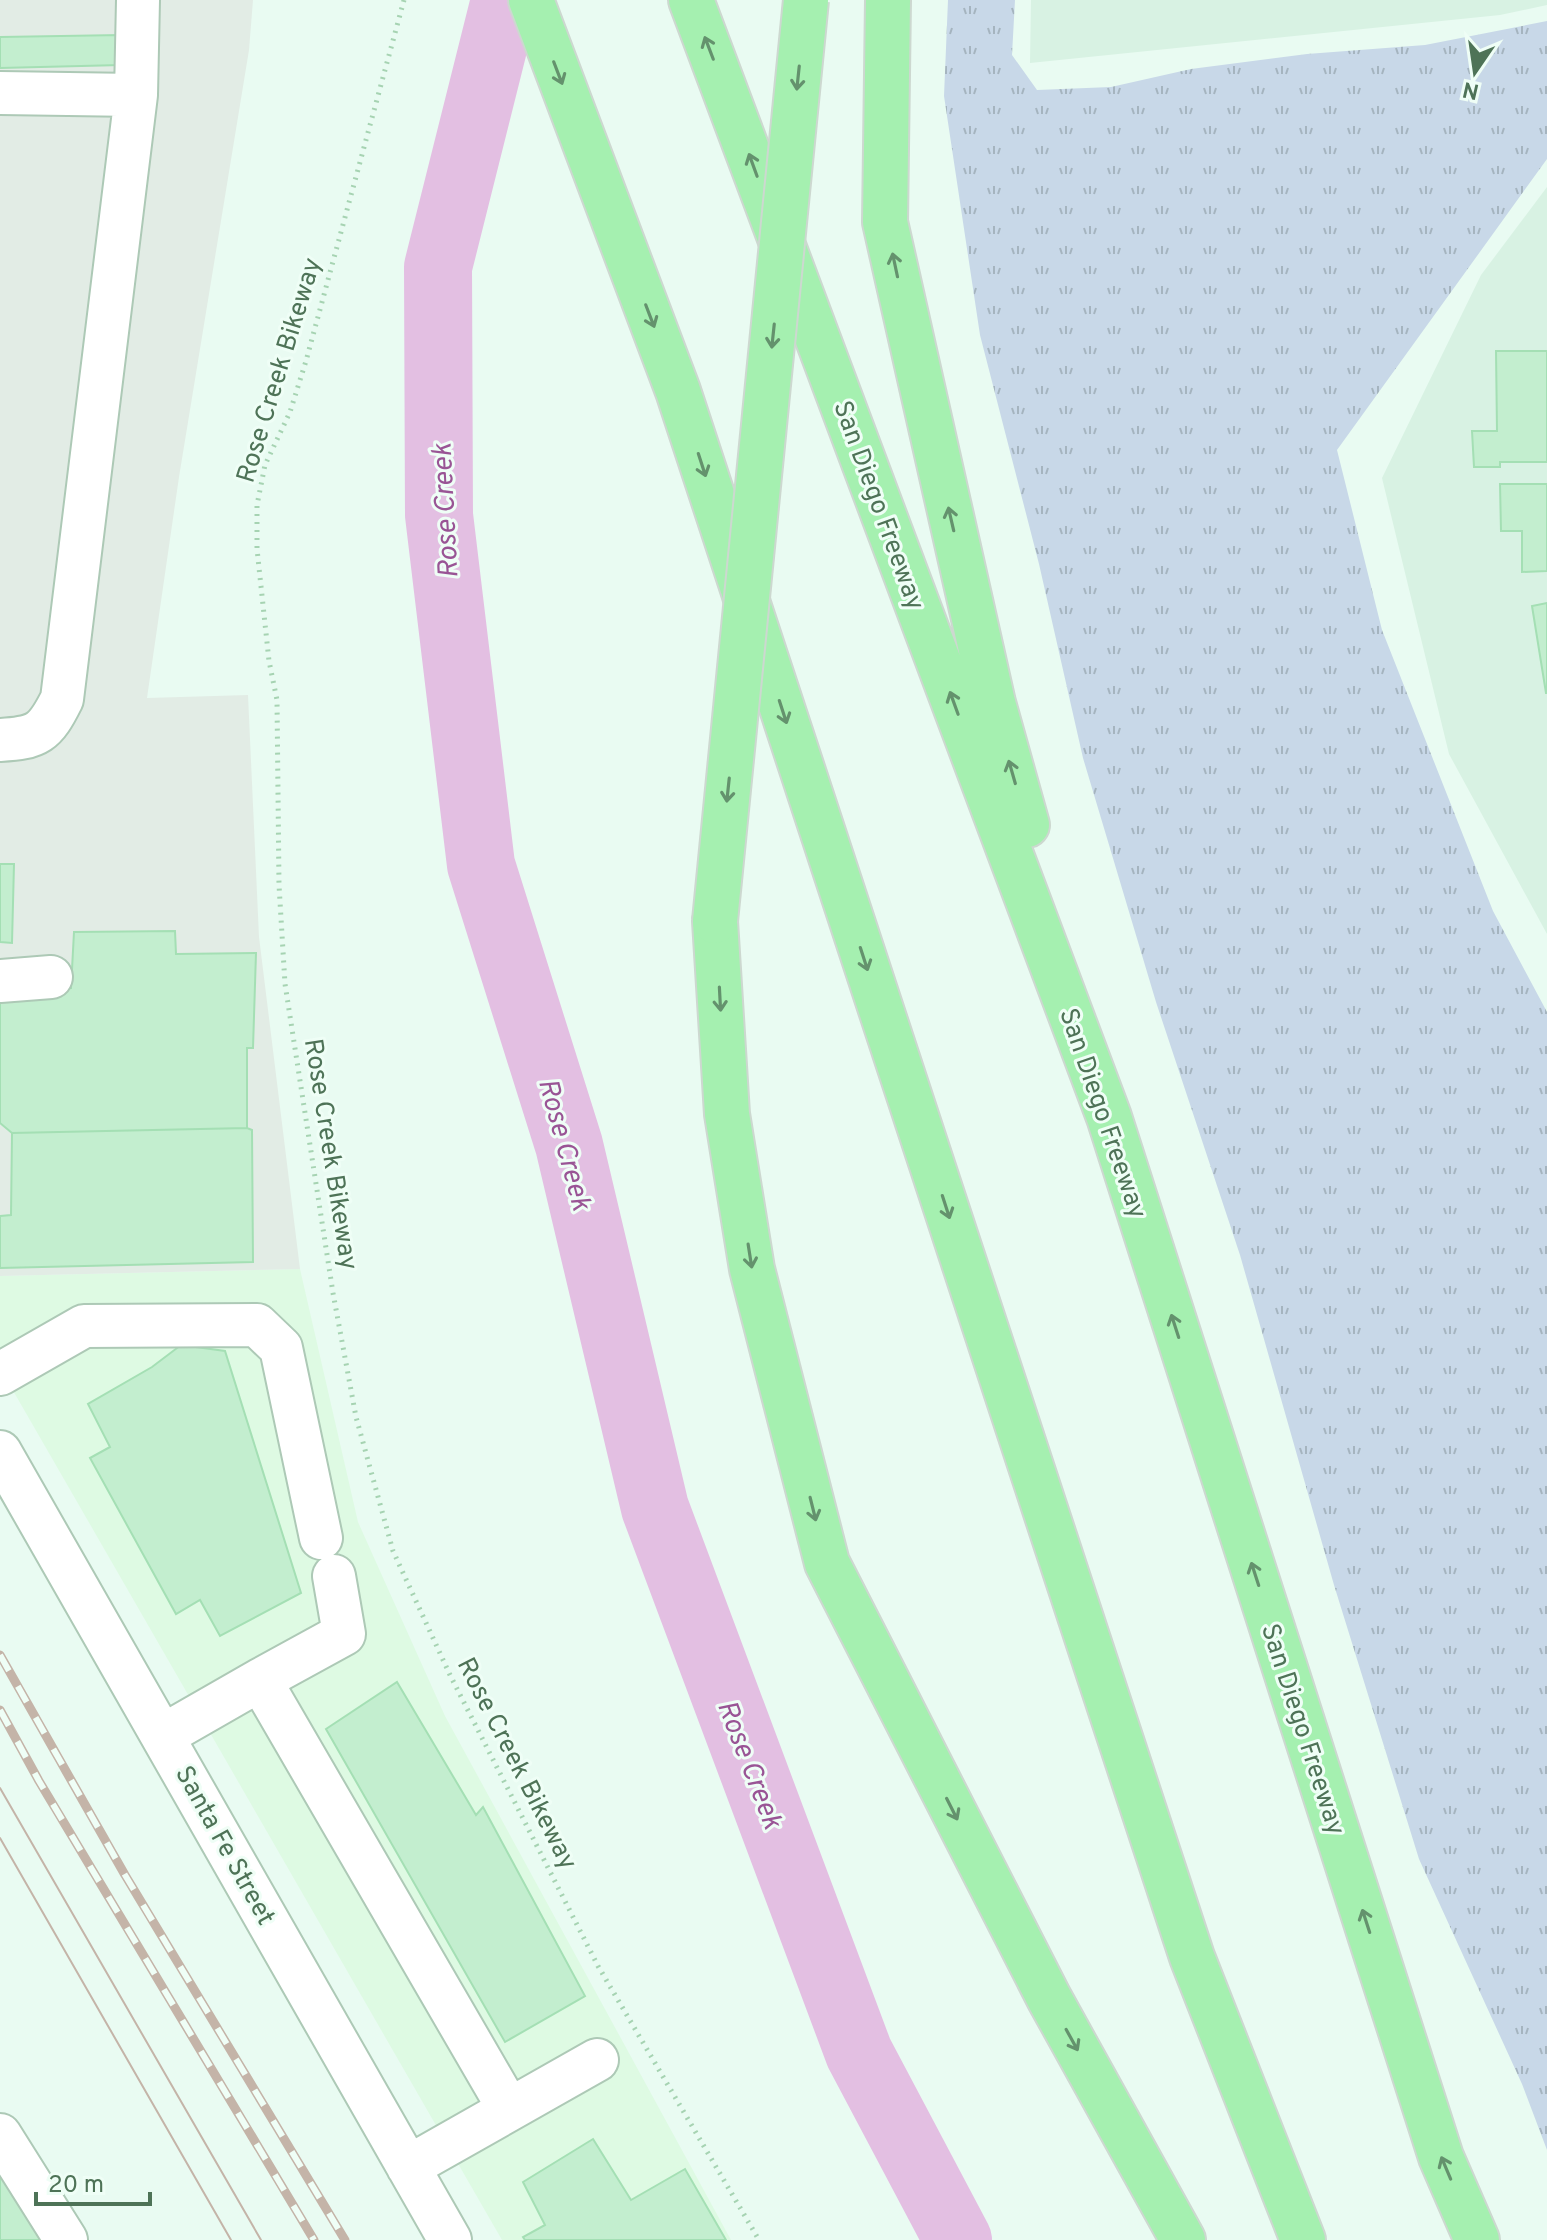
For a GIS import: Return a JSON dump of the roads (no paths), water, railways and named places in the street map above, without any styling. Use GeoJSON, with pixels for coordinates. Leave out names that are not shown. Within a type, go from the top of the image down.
{"type":"FeatureCollection","features":[{"type":"Feature","properties":{"kind":"highway"},"geometry":{"type":"LineString","coordinates":[[531,0],[678,391],[1192,1957],[1303,2240]]}},
{"type":"Feature","properties":{"kind":"highway","name":"San Diego Freeway"},"geometry":{"type":"LineString","coordinates":[[691,0],[1109,1117],[1441,2157],[1477,2240]]}},
{"type":"Feature","properties":{"kind":"highway"},"geometry":{"type":"LineString","coordinates":[[806,0],[715,921],[727,1114],[752,1269],[827,1563],[1049,1998],[1183,2240]]}},
{"type":"Feature","properties":{"kind":"highway"},"geometry":{"type":"LineString","coordinates":[[888,0],[885,222],[993,703],[1109,1117]]}},
{"type":"Feature","properties":{"kind":"street"},"geometry":{"type":"LineString","coordinates":[[0,740],[27,738],[49,725],[62,699],[136,95],[138,0]]}},
{"type":"Feature","properties":{"kind":"street"},"geometry":{"type":"LineString","coordinates":[[0,93],[136,95]]}},
{"type":"Feature","properties":{"kind":"street"},"geometry":{"type":"LineString","coordinates":[[0,981],[51,977]]}},
{"type":"Feature","properties":{"kind":"street"},"geometry":{"type":"LineString","coordinates":[[0,1374],[84,1326],[257,1325],[281,1348],[344,1634],[164,1735]]}},
{"type":"Feature","properties":{"kind":"street","name":"Santa Fe Street"},"geometry":{"type":"LineString","coordinates":[[0,1452],[450,2240]]}},
{"type":"Feature","properties":{"kind":"street"},"geometry":{"type":"LineString","coordinates":[[260,1680],[509,2109]]}},
{"type":"Feature","properties":{"kind":"street"},"geometry":{"type":"LineString","coordinates":[[408,2167],[597,2060]]}},
{"type":"Feature","properties":{"kind":"street"},"geometry":{"type":"LineString","coordinates":[[0,2135],[66,2240]]}},
{"type":"Feature","properties":{"kind":"waterway","name":"Rose Creek"},"geometry":{"type":"LineString","coordinates":[[505,0],[438,267],[439,515],[481,865],[569,1145],[655,1508],[859,2053],[958,2240]]}},
{"type":"Feature","properties":{"kind":"tram line"},"geometry":{"type":"LineString","coordinates":[[0,1788],[261,2240]]}},
{"type":"Feature","properties":{"kind":"tram line"},"geometry":{"type":"LineString","coordinates":[[0,1838],[231,2240]]}},
{"type":"Feature","properties":{"kind":"railway"},"geometry":{"type":"LineString","coordinates":[[0,1655],[125,1875],[345,2240]]}},
{"type":"Feature","properties":{"kind":"railway"},"geometry":{"type":"LineString","coordinates":[[0,1710],[39,1781],[314,2240]]}}]}
